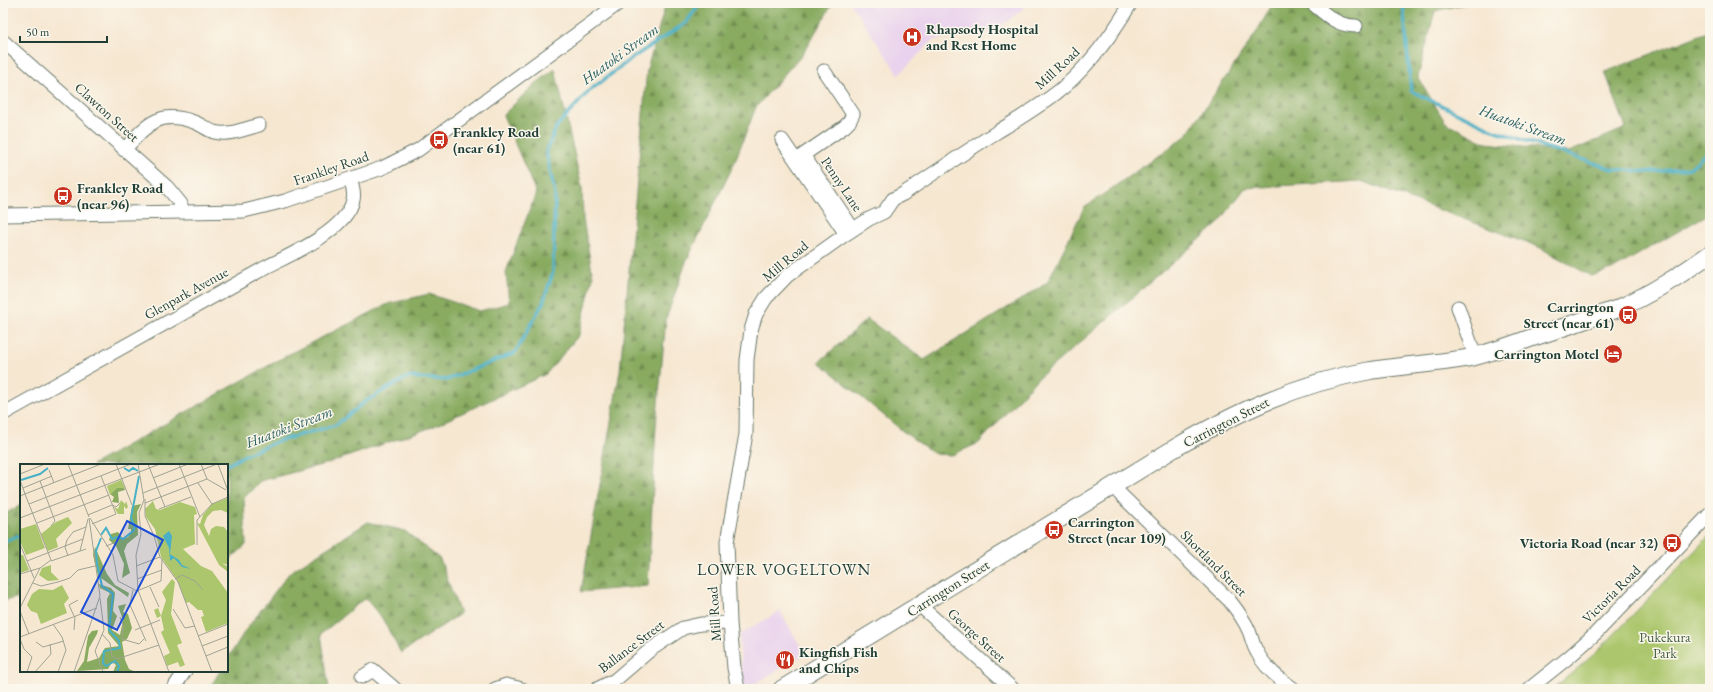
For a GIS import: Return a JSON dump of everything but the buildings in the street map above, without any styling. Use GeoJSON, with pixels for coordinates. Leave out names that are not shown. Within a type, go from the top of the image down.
{"type":"FeatureCollection","features":[{"type":"Feature","properties":{"kind":"main road","name":"Carrington Street"},"geometry":{"type":"LineString","coordinates":[[782,689],[1115,485],[1234,415],[1300,388],[1335,378],[1368,371],[1442,363],[1475,356],[1610,312],[1651,294],[1710,254]]}},
{"type":"Feature","properties":{"kind":"street","name":"Frankley Road"},"geometry":{"type":"LineString","coordinates":[[3,215],[244,211],[285,201],[382,168],[418,150],[619,3]]}},
{"type":"Feature","properties":{"kind":"street","name":"Mill Road"},"geometry":{"type":"LineString","coordinates":[[738,689],[734,668],[730,623],[727,542],[746,434],[747,360],[751,330],[756,314],[766,298],[787,276],[849,231],[868,219],[884,212],[893,199],[1048,100],[1065,86],[1098,50],[1120,22],[1131,3]]}},
{"type":"Feature","properties":{"kind":"street"},"geometry":{"type":"LineString","coordinates":[[1312,3],[1338,23],[1348,26],[1356,26]]}},
{"type":"Feature","properties":{"kind":"street","name":"Clawton Street"},"geometry":{"type":"LineString","coordinates":[[3,40],[167,187],[181,204],[181,212]]}},
{"type":"Feature","properties":{"kind":"street","name":"Penny Lane"},"geometry":{"type":"LineString","coordinates":[[824,71],[852,114],[849,122],[844,128],[803,155],[849,231]]}},
{"type":"Feature","properties":{"kind":"street"},"geometry":{"type":"LineString","coordinates":[[124,150],[145,127],[155,120],[166,117],[178,117],[193,121],[214,132],[232,132],[259,125]]}},
{"type":"Feature","properties":{"kind":"street"},"geometry":{"type":"LineString","coordinates":[[782,140],[849,231]]}},
{"type":"Feature","properties":{"kind":"street","name":"Glenpark Avenue"},"geometry":{"type":"LineString","coordinates":[[3,414],[268,266],[299,252],[326,234],[350,209],[354,199],[350,179]]}},
{"type":"Feature","properties":{"kind":"street"},"geometry":{"type":"LineString","coordinates":[[1458,307],[1475,356]]}},
{"type":"Feature","properties":{"kind":"street","name":"Shortland Street"},"geometry":{"type":"LineString","coordinates":[[1115,485],[1119,493],[1229,600],[1241,614],[1256,651],[1265,666],[1294,689]]}},
{"type":"Feature","properties":{"kind":"street","name":"Victoria Road"},"geometry":{"type":"LineString","coordinates":[[1529,689],[1569,658],[1596,633],[1710,514]]}},
{"type":"Feature","properties":{"kind":"street","name":"George Street"},"geometry":{"type":"LineString","coordinates":[[921,604],[926,611],[1013,689]]}},
{"type":"Feature","properties":{"kind":"street","name":"Ballance Street"},"geometry":{"type":"LineString","coordinates":[[597,689],[614,680],[650,650],[683,628],[701,624],[730,623]]}},
{"type":"Feature","properties":{"kind":"street"},"geometry":{"type":"LineString","coordinates":[[362,677],[373,670],[395,689]]}},
{"type":"Feature","properties":{"kind":"street"},"geometry":{"type":"LineString","coordinates":[[173,689],[184,672]]}},
{"type":"Feature","properties":{"kind":"street"},"geometry":{"type":"LineString","coordinates":[[495,689],[506,685],[522,689]]}},
{"type":"Feature","properties":{"kind":"shaded area","name":"Rhapsody Hospital and Rest Home"},"geometry":{"type":"Polygon","coordinates":[[[850,3],[1030,3],[997,30],[933,40],[899,75],[850,3]]]}},
{"type":"Feature","properties":{"kind":"shaded area"},"geometry":{"type":"Polygon","coordinates":[[[780,611],[805,654],[749,687],[744,684],[742,679],[739,635],[780,611]]]}},
{"type":"Feature","properties":{"kind":"green space"},"geometry":{"type":"Polygon","coordinates":[[[666,3],[833,3],[803,53],[756,107],[733,166],[686,262],[666,319],[656,426],[648,586],[581,592],[620,371],[647,69],[666,3]]]}},
{"type":"Feature","properties":{"kind":"green space"},"geometry":{"type":"Polygon","coordinates":[[[1273,3],[1469,3],[1435,11],[1418,77],[1445,122],[1486,143],[1569,152],[1626,128],[1605,72],[1710,31],[1710,213],[1615,268],[1591,276],[1537,246],[1361,181],[1245,188],[1218,224],[1035,381],[979,443],[952,455],[935,454],[905,433],[819,362],[867,319],[924,360],[1047,283],[1084,208],[1186,136],[1256,33],[1273,3]]]}},
{"type":"Feature","properties":{"kind":"green space"},"geometry":{"type":"Polygon","coordinates":[[[555,69],[582,188],[583,219],[593,277],[579,335],[546,374],[432,427],[329,463],[260,481],[244,498],[246,545],[228,561],[228,464],[94,464],[293,352],[388,304],[429,294],[480,311],[509,303],[506,272],[536,193],[503,115],[535,84],[555,69]]]}},
{"type":"Feature","properties":{"kind":"green space"},"geometry":{"type":"Polygon","coordinates":[[[20,506],[20,597],[3,601],[3,515],[20,506]]]}},
{"type":"Feature","properties":{"kind":"green space"},"geometry":{"type":"Polygon","coordinates":[[[368,522],[405,531],[440,559],[460,614],[401,653],[382,618],[365,598],[321,634],[329,689],[209,689],[219,672],[228,672],[228,658],[245,631],[290,572],[368,522]]]}},
{"type":"Feature","properties":{"kind":"green space","name":"Pukekura Park"},"geometry":{"type":"Polygon","coordinates":[[[1710,535],[1710,689],[1553,689],[1598,651],[1710,535]]]}},
{"type":"Feature","properties":{"kind":"waterway","name":"Huatoki Stream"},"geometry":{"type":"LineString","coordinates":[[228,464],[247,454],[278,441],[336,425],[366,401],[408,377],[446,380],[515,353],[543,303],[553,272],[555,194],[546,151],[557,126],[589,91],[632,58],[686,23],[700,3]]}},
{"type":"Feature","properties":{"kind":"waterway","name":"Huatoki Stream"},"geometry":{"type":"LineString","coordinates":[[1403,3],[1411,91],[1496,131],[1612,169],[1653,172],[1690,168],[1710,150]]}},
{"type":"Feature","properties":{"kind":"waterway","name":"Huatoki Stream"},"geometry":{"type":"LineString","coordinates":[[3,542],[20,535]]}},
{"type":"Feature","properties":{"kind":"place","name":"Rhapsody Hospital and Rest Home"},"geometry":{"type":"Point","coordinates":[912,37]}},
{"type":"Feature","properties":{"kind":"place","name":"Frankley Road (near 61)"},"geometry":{"type":"Point","coordinates":[439,140]}},
{"type":"Feature","properties":{"kind":"place","name":"Frankley Road (near 96)"},"geometry":{"type":"Point","coordinates":[63,196]}},
{"type":"Feature","properties":{"kind":"place","name":"Carrington Street (near 61)"},"geometry":{"type":"Point","coordinates":[1628,315]}},
{"type":"Feature","properties":{"kind":"place","name":"Carrington Motel"},"geometry":{"type":"Point","coordinates":[1613,354]}},
{"type":"Feature","properties":{"kind":"place","name":"Carrington Street (near 109)"},"geometry":{"type":"Point","coordinates":[1054,530]}},
{"type":"Feature","properties":{"kind":"place","name":"Victoria Road (near 32)"},"geometry":{"type":"Point","coordinates":[1672,543]}},
{"type":"Feature","properties":{"kind":"place","name":"Kingfish Fish and Chips"},"geometry":{"type":"Point","coordinates":[785,660]}},
{"type":"Feature","properties":{"kind":"district","name":"LOWER VOGELTOWN"},"geometry":{"type":"Point","coordinates":[784,569]}}]}
